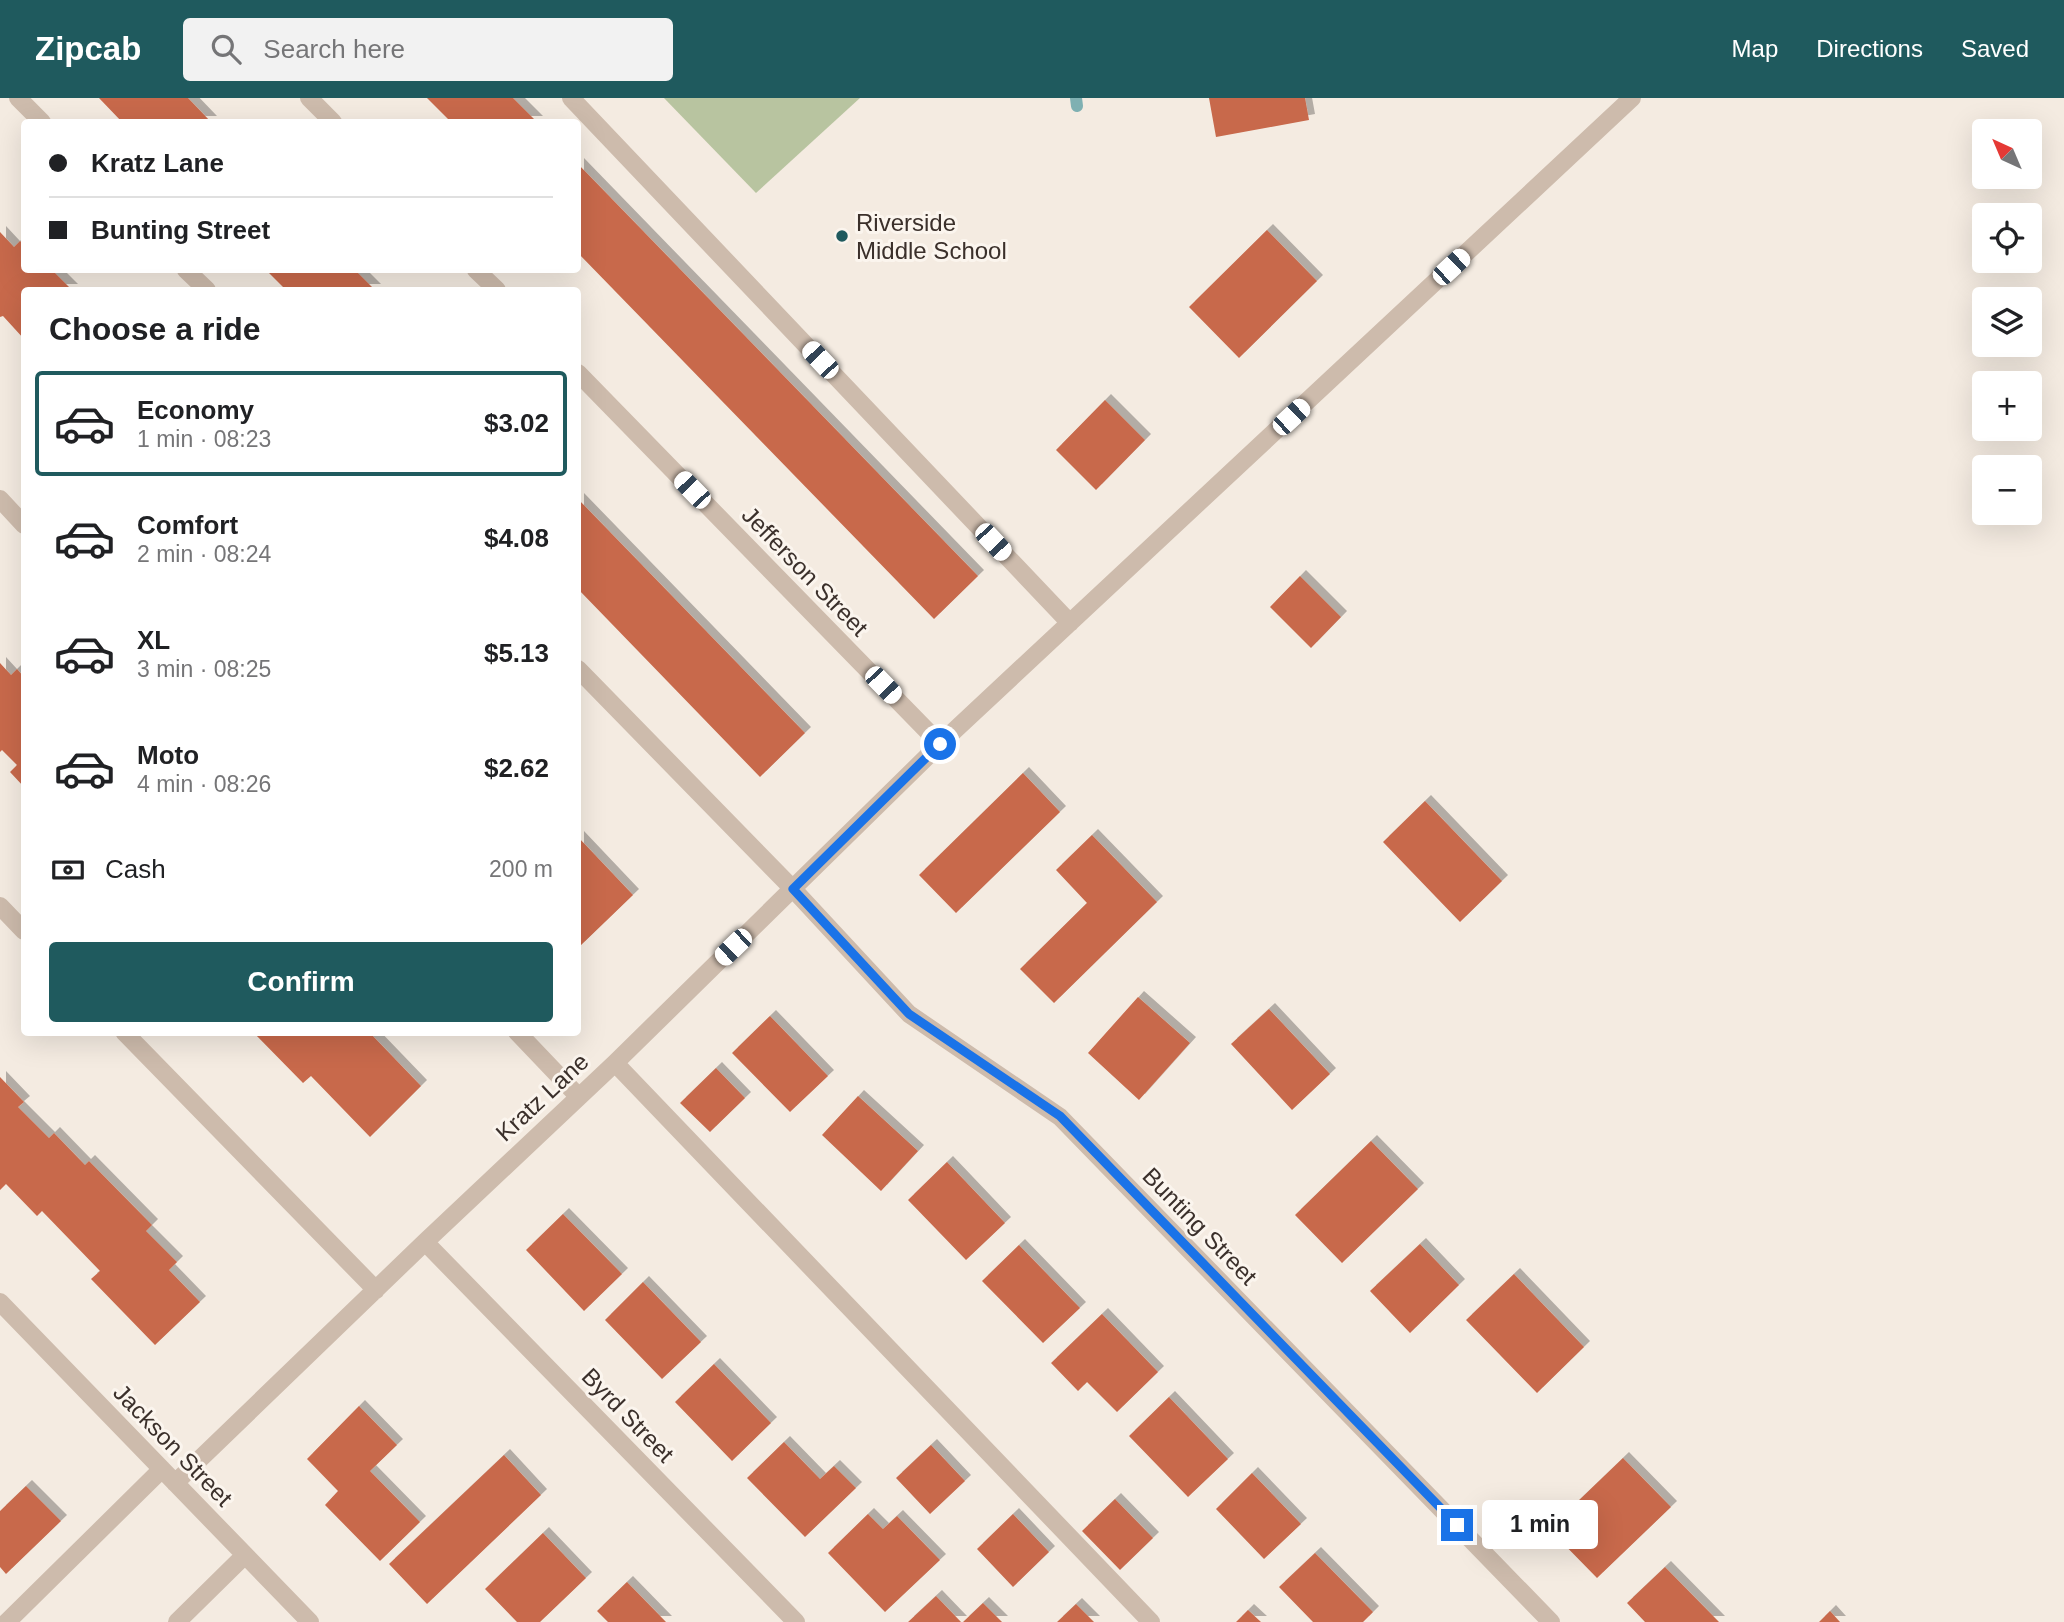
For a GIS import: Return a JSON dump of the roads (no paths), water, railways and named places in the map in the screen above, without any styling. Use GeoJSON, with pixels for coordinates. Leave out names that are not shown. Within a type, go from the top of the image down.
{"type":"FeatureCollection","features":[{"type":"Feature","properties":{"kind":"street"},"geometry":{"type":"LineString","coordinates":[[18,98],[39,119]]}},
{"type":"Feature","properties":{"kind":"street"},"geometry":{"type":"LineString","coordinates":[[309,98],[330,119]]}},
{"type":"Feature","properties":{"kind":"street"},"geometry":{"type":"LineString","coordinates":[[571,98],[1070,623]]}},
{"type":"Feature","properties":{"kind":"street","name":"Kratz Lane"},"geometry":{"type":"LineString","coordinates":[[175,1483],[615,1063],[940,744],[1632,98]]}},
{"type":"Feature","properties":{"kind":"street"},"geometry":{"type":"LineString","coordinates":[[189,273],[204,287]]}},
{"type":"Feature","properties":{"kind":"street"},"geometry":{"type":"LineString","coordinates":[[479,273],[494,287]]}},
{"type":"Feature","properties":{"kind":"street","name":"Jefferson Street"},"geometry":{"type":"LineString","coordinates":[[581,376],[940,744]]}},
{"type":"Feature","properties":{"kind":"street"},"geometry":{"type":"LineString","coordinates":[[0,499],[21,522]]}},
{"type":"Feature","properties":{"kind":"street","name":"Bunting Street"},"geometry":{"type":"LineString","coordinates":[[581,672],[793,889],[909,1014],[1060,1116],[1551,1622]]}},
{"type":"Feature","properties":{"kind":"street"},"geometry":{"type":"LineString","coordinates":[[0,906],[21,928]]}},
{"type":"Feature","properties":{"kind":"street"},"geometry":{"type":"LineString","coordinates":[[128,1036],[376,1290]]}},
{"type":"Feature","properties":{"kind":"street"},"geometry":{"type":"LineString","coordinates":[[521,1036],[578,1096]]}},
{"type":"Feature","properties":{"kind":"street"},"geometry":{"type":"LineString","coordinates":[[615,1063],[1151,1622]]}},
{"type":"Feature","properties":{"kind":"street","name":"Byrd Street"},"geometry":{"type":"LineString","coordinates":[[425,1242],[796,1622]]}},
{"type":"Feature","properties":{"kind":"street","name":"Jackson Street"},"geometry":{"type":"LineString","coordinates":[[0,1302],[310,1622]]}},
{"type":"Feature","properties":{"kind":"street"},"geometry":{"type":"LineString","coordinates":[[7,1622],[162,1469]]}},
{"type":"Feature","properties":{"kind":"street"},"geometry":{"type":"LineString","coordinates":[[177,1622],[246,1555]]}},
{"type":"Feature","properties":{"kind":"waterway"},"geometry":{"type":"LineString","coordinates":[[1076,98],[1077,106]]}},
{"type":"Feature","properties":{"kind":"place","name":"Riverside Middle School"},"geometry":{"type":"Point","coordinates":[842,236]}}]}
